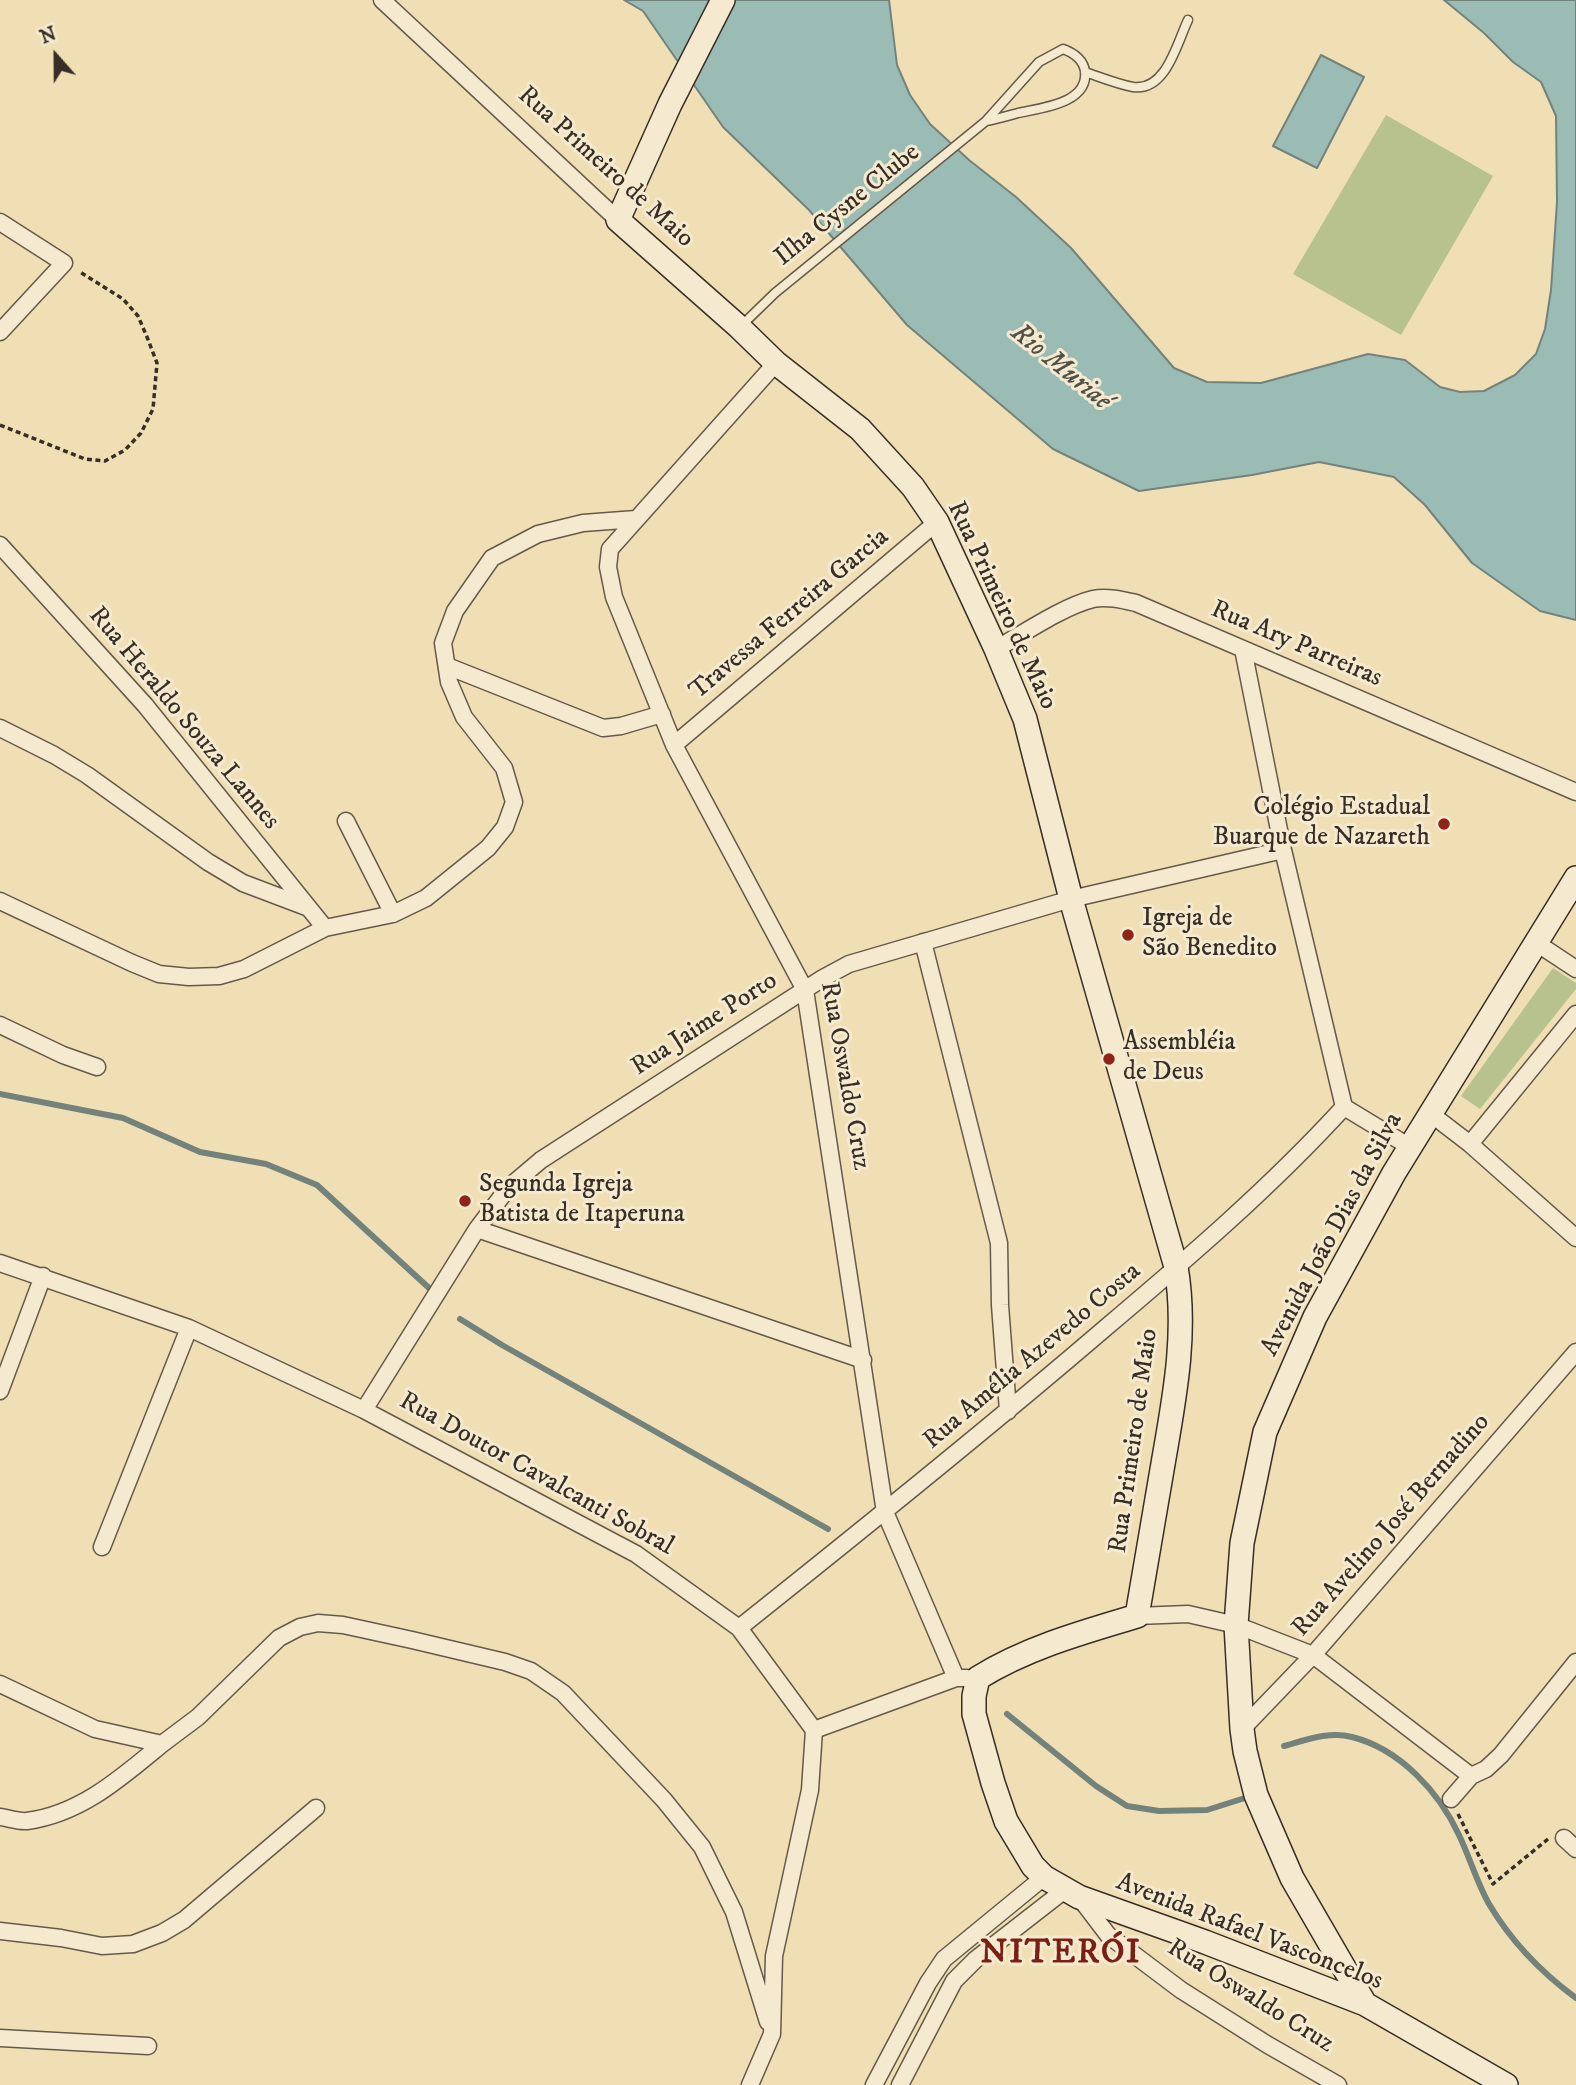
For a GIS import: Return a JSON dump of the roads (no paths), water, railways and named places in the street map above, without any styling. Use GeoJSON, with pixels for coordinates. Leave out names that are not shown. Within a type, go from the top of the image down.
{"type":"FeatureCollection","features":[{"type":"Feature","properties":{"kind":"main road"},"geometry":{"type":"LineString","coordinates":[[618,220],[670,104],[723,0]]}},
{"type":"Feature","properties":{"kind":"main road","name":"Rua Primeiro de Maio"},"geometry":{"type":"LineString","coordinates":[[618,220],[740,327],[775,363],[860,429],[913,487],[937,522],[1025,719],[1071,899],[1177,1267],[1181,1317],[1178,1375],[1137,1616]]}},
{"type":"Feature","properties":{"kind":"main road","name":"Avenida João Dias da Silva"},"geometry":{"type":"LineString","coordinates":[[1365,2004],[1292,1878],[1256,1795],[1242,1729],[1236,1625],[1242,1543],[1265,1432],[1315,1317],[1362,1227],[1576,878]]}},
{"type":"Feature","properties":{"kind":"main road"},"geometry":{"type":"LineString","coordinates":[[967,1678],[1039,1649],[1137,1616]]}},
{"type":"Feature","properties":{"kind":"main road","name":"Rua Oswaldo Cruz"},"geometry":{"type":"LineString","coordinates":[[967,1678],[974,1696],[974,1714],[1006,1821],[1033,1866],[1044,1877],[1072,1894]]}},
{"type":"Feature","properties":{"kind":"main road","name":"Avenida Rafael Vasconcelos"},"geometry":{"type":"LineString","coordinates":[[1072,1894],[1365,2004],[1506,2085]]}},
{"type":"Feature","properties":{"kind":"street","name":"Rua Primeiro de Maio"},"geometry":{"type":"LineString","coordinates":[[382,0],[618,220]]}},
{"type":"Feature","properties":{"kind":"street"},"geometry":{"type":"LineString","coordinates":[[0,222],[64,263],[0,332]]}},
{"type":"Feature","properties":{"kind":"street","name":"Rua Oswaldo Cruz"},"geometry":{"type":"LineString","coordinates":[[775,363],[610,549],[608,567],[618,609],[674,745],[805,990],[885,1512],[967,1678]]}},
{"type":"Feature","properties":{"kind":"street"},"geometry":{"type":"LineString","coordinates":[[0,901],[159,974],[189,977],[219,976],[244,969],[325,928],[393,914],[426,898],[473,862],[505,827],[514,802],[503,768],[464,716],[449,682],[443,643],[455,611],[492,558],[538,534],[583,523],[636,519]]}},
{"type":"Feature","properties":{"kind":"street","name":"Travessa Ferreira Garcia"},"geometry":{"type":"LineString","coordinates":[[674,745],[937,522]]}},
{"type":"Feature","properties":{"kind":"street","name":"Rua Heraldo Souza Lannes"},"geometry":{"type":"LineString","coordinates":[[0,545],[136,696],[325,928]]}},
{"type":"Feature","properties":{"kind":"street","name":"Rua Ary Parreiras"},"geometry":{"type":"LineString","coordinates":[[996,649],[1076,605],[1095,599],[1136,603],[1576,792]]}},
{"type":"Feature","properties":{"kind":"street"},"geometry":{"type":"LineString","coordinates":[[1243,649],[1283,850],[1344,1107],[1410,1147]]}},
{"type":"Feature","properties":{"kind":"street"},"geometry":{"type":"LineString","coordinates":[[447,666],[603,727],[621,726],[662,714]]}},
{"type":"Feature","properties":{"kind":"street"},"geometry":{"type":"LineString","coordinates":[[0,729],[54,755],[87,775],[208,862],[243,883],[309,908]]}},
{"type":"Feature","properties":{"kind":"street"},"geometry":{"type":"LineString","coordinates":[[346,821],[393,914]]}},
{"type":"Feature","properties":{"kind":"street","name":"Rua Jaime Porto"},"geometry":{"type":"LineString","coordinates":[[364,1410],[477,1229],[508,1188],[541,1160],[805,990],[849,964],[923,942],[1071,899],[1283,850]]}},
{"type":"Feature","properties":{"kind":"street"},"geometry":{"type":"LineString","coordinates":[[923,942],[999,1243],[1000,1305],[1008,1411]]}},
{"type":"Feature","properties":{"kind":"street"},"geometry":{"type":"LineString","coordinates":[[1535,942],[1576,969]]}},
{"type":"Feature","properties":{"kind":"street"},"geometry":{"type":"LineString","coordinates":[[1470,1144],[1576,1014]]}},
{"type":"Feature","properties":{"kind":"street"},"geometry":{"type":"LineString","coordinates":[[0,1025],[53,1051],[97,1067]]}},
{"type":"Feature","properties":{"kind":"street","name":"Rua Amélia Azevedo Costa"},"geometry":{"type":"LineString","coordinates":[[739,1628],[1008,1411],[1177,1267],[1299,1156],[1344,1107]]}},
{"type":"Feature","properties":{"kind":"street"},"geometry":{"type":"LineString","coordinates":[[1430,1114],[1470,1144],[1576,1238]]}},
{"type":"Feature","properties":{"kind":"street"},"geometry":{"type":"LineString","coordinates":[[477,1229],[863,1360]]}},
{"type":"Feature","properties":{"kind":"street","name":"Rua Doutor Cavalcanti Sobral"},"geometry":{"type":"LineString","coordinates":[[0,1263],[190,1328],[364,1410],[636,1554],[676,1580],[739,1628],[814,1730]]}},
{"type":"Feature","properties":{"kind":"street"},"geometry":{"type":"LineString","coordinates":[[0,1391],[43,1276]]}},
{"type":"Feature","properties":{"kind":"street"},"geometry":{"type":"LineString","coordinates":[[102,1547],[190,1328]]}},
{"type":"Feature","properties":{"kind":"street","name":"Rua Avelino José Bernadino"},"geometry":{"type":"LineString","coordinates":[[1242,1729],[1313,1655],[1576,1352]]}},
{"type":"Feature","properties":{"kind":"street"},"geometry":{"type":"LineString","coordinates":[[1137,1616],[1188,1614],[1236,1625],[1313,1655],[1471,1776]]}},
{"type":"Feature","properties":{"kind":"street"},"geometry":{"type":"LineString","coordinates":[[0,1817],[25,1821],[84,1802],[115,1783],[198,1717],[279,1638],[300,1627],[318,1623],[343,1625],[505,1662],[531,1671],[563,1693],[664,1800],[702,1847],[734,1912],[772,2034]]}},
{"type":"Feature","properties":{"kind":"street"},"geometry":{"type":"LineString","coordinates":[[1451,1799],[1471,1776],[1486,1769],[1501,1755],[1576,1662]]}},
{"type":"Feature","properties":{"kind":"street"},"geometry":{"type":"LineString","coordinates":[[750,2085],[772,2034],[774,1956],[810,1790],[814,1730],[967,1678]]}},
{"type":"Feature","properties":{"kind":"street"},"geometry":{"type":"LineString","coordinates":[[0,1684],[95,1729],[162,1744]]}},
{"type":"Feature","properties":{"kind":"street"},"geometry":{"type":"LineString","coordinates":[[0,1931],[102,1946],[133,1944],[162,1933],[184,1920],[316,1808]]}},
{"type":"Feature","properties":{"kind":"street"},"geometry":{"type":"LineString","coordinates":[[874,2085],[923,1992],[944,1959],[1044,1877]]}},
{"type":"Feature","properties":{"kind":"street"},"geometry":{"type":"LineString","coordinates":[[900,2085],[954,1981],[976,1959],[1072,1894]]}},
{"type":"Feature","properties":{"kind":"street","name":"Rua Oswaldo Cruz"},"geometry":{"type":"LineString","coordinates":[[1072,1894],[1108,1935],[1181,1990],[1338,2085]]}},
{"type":"Feature","properties":{"kind":"street"},"geometry":{"type":"LineString","coordinates":[[0,2038],[148,2046]]}},
{"type":"Feature","properties":{"kind":"lane"},"geometry":{"type":"LineString","coordinates":[[1085,72],[1132,87],[1150,85],[1164,73],[1188,19]]}},
{"type":"Feature","properties":{"kind":"lane","name":"Ilha Cysne Clube"},"geometry":{"type":"LineString","coordinates":[[740,327],[775,293],[986,121],[1039,62],[1063,50],[1071,52],[1083,64],[1085,72],[1081,88],[1064,102],[1044,110],[986,121]]}},
{"type":"Feature","properties":{"kind":"water","name":"Rio Muriaé"},"geometry":{"type":"Polygon","coordinates":[[[624,0],[889,0],[897,65],[910,95],[930,124],[1071,248],[1174,368],[1207,382],[1261,383],[1368,354],[1405,360],[1440,387],[1460,392],[1484,391],[1515,375],[1536,354],[1545,329],[1551,290],[1557,202],[1556,116],[1541,82],[1513,62],[1484,33],[1444,0],[1576,0],[1576,620],[1540,611],[1472,563],[1425,505],[1394,477],[1319,462],[1252,475],[1139,491],[1053,449],[907,325],[809,210],[723,127],[643,11],[624,0]]]}},
{"type":"Feature","properties":{"kind":"water"},"geometry":{"type":"Polygon","coordinates":[[[1321,55],[1364,77],[1317,168],[1273,146],[1321,55]]]}},
{"type":"Feature","properties":{"kind":"waterway"},"geometry":{"type":"LineString","coordinates":[[0,1094],[123,1118],[200,1152],[266,1164],[317,1185],[429,1288]]}},
{"type":"Feature","properties":{"kind":"waterway"},"geometry":{"type":"LineString","coordinates":[[460,1319],[828,1529]]}},
{"type":"Feature","properties":{"kind":"waterway"},"geometry":{"type":"LineString","coordinates":[[1007,1714],[1096,1786],[1127,1806],[1159,1811],[1207,1810],[1248,1797]]}},
{"type":"Feature","properties":{"kind":"waterway"},"geometry":{"type":"LineString","coordinates":[[1284,1746],[1318,1737],[1343,1735],[1386,1751],[1416,1774],[1451,1819],[1485,1896],[1507,1931],[1539,1967],[1576,1998]]}},
{"type":"Feature","properties":{"kind":"place","name":"Colégio Estadual Buarque de Nazareth"},"geometry":{"type":"Point","coordinates":[1444,824]}},
{"type":"Feature","properties":{"kind":"place","name":"Igreja de São Benedito"},"geometry":{"type":"Point","coordinates":[1128,935]}},
{"type":"Feature","properties":{"kind":"place","name":"Assembléia de Deus"},"geometry":{"type":"Point","coordinates":[1109,1059]}},
{"type":"Feature","properties":{"kind":"place","name":"Segunda Igreja Batista de Itaperuna"},"geometry":{"type":"Point","coordinates":[465,1201]}},
{"type":"Feature","properties":{"kind":"district","name":"NITERÓI"},"geometry":{"type":"Point","coordinates":[1061,1955]}}]}
